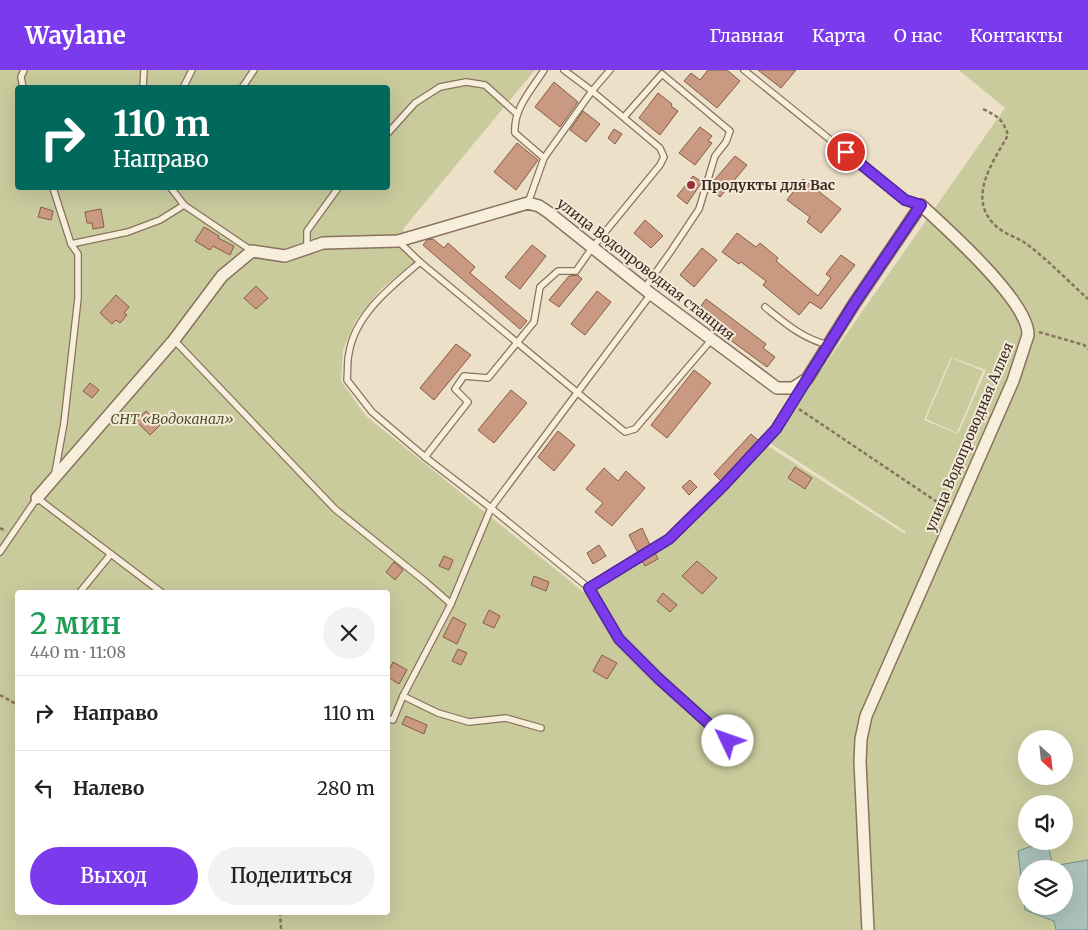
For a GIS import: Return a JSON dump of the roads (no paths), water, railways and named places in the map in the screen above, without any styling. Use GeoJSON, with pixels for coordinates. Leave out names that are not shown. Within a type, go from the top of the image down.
{"type":"FeatureCollection","features":[{"type":"Feature","properties":{"kind":"street"},"geometry":{"type":"LineString","coordinates":[[37,498],[174,340],[222,276],[252,251],[285,256],[323,243],[398,241],[528,203]]}},
{"type":"Feature","properties":{"kind":"street","name":"улица Водопроводная станция"},"geometry":{"type":"LineString","coordinates":[[528,203],[539,206],[548,212],[647,291],[777,388],[793,388],[807,379]]}},
{"type":"Feature","properties":{"kind":"street","name":"улица Водопроводная Аллея"},"geometry":{"type":"LineString","coordinates":[[868,930],[860,762],[861,739],[866,716],[1013,381],[1028,335],[1028,328],[1023,314],[1011,298],[964,245],[921,205]]}},
{"type":"Feature","properties":{"kind":"street"},"geometry":{"type":"LineString","coordinates":[[807,379],[921,205]]}},
{"type":"Feature","properties":{"kind":"lane"},"geometry":{"type":"LineString","coordinates":[[22,85],[21,77],[24,70]]}},
{"type":"Feature","properties":{"kind":"lane"},"geometry":{"type":"LineString","coordinates":[[143,85],[144,70]]}},
{"type":"Feature","properties":{"kind":"lane"},"geometry":{"type":"LineString","coordinates":[[184,85],[192,70]]}},
{"type":"Feature","properties":{"kind":"lane"},"geometry":{"type":"LineString","coordinates":[[244,85],[254,70]]}},
{"type":"Feature","properties":{"kind":"lane"},"geometry":{"type":"LineString","coordinates":[[544,70],[516,113],[514,123],[515,133],[544,158]]}},
{"type":"Feature","properties":{"kind":"lane"},"geometry":{"type":"LineString","coordinates":[[425,457],[468,402],[455,389],[464,376],[488,378],[534,322],[540,287],[558,271],[576,271],[592,248],[660,165],[664,156],[660,148],[624,117],[564,70]]}},
{"type":"Feature","properties":{"kind":"lane"},"geometry":{"type":"LineString","coordinates":[[528,203],[544,158],[592,91],[610,70]]}},
{"type":"Feature","properties":{"kind":"lane"},"geometry":{"type":"LineString","coordinates":[[744,70],[905,200],[921,205]]}},
{"type":"Feature","properties":{"kind":"lane"},"geometry":{"type":"LineString","coordinates":[[390,719],[393,720],[403,696],[450,604],[491,508],[579,392],[699,209],[715,156],[726,142],[730,131],[662,74],[624,117]]}},
{"type":"Feature","properties":{"kind":"lane"},"geometry":{"type":"LineString","coordinates":[[390,131],[415,103],[440,87],[466,82],[485,86],[516,113]]}},
{"type":"Feature","properties":{"kind":"lane"},"geometry":{"type":"LineString","coordinates":[[54,190],[71,244],[78,254],[78,298],[64,423],[54,479]]}},
{"type":"Feature","properties":{"kind":"lane"},"geometry":{"type":"LineString","coordinates":[[174,190],[184,205],[252,251]]}},
{"type":"Feature","properties":{"kind":"lane"},"geometry":{"type":"LineString","coordinates":[[307,248],[307,231],[337,190]]}},
{"type":"Feature","properties":{"kind":"lane"},"geometry":{"type":"LineString","coordinates":[[71,244],[128,232],[160,220],[184,205]]}},
{"type":"Feature","properties":{"kind":"lane"},"geometry":{"type":"LineString","coordinates":[[398,241],[420,262],[625,432],[635,429],[712,339]]}},
{"type":"Feature","properties":{"kind":"lane"},"geometry":{"type":"LineString","coordinates":[[420,262],[383,294],[358,326],[349,352],[347,380],[372,412],[425,457],[589,588],[619,639],[659,679],[728,741]]}},
{"type":"Feature","properties":{"kind":"lane"},"geometry":{"type":"LineString","coordinates":[[765,307],[802,335],[816,342],[829,345]]}},
{"type":"Feature","properties":{"kind":"lane"},"geometry":{"type":"LineString","coordinates":[[174,340],[334,508],[427,583],[450,604]]}},
{"type":"Feature","properties":{"kind":"lane"},"geometry":{"type":"LineString","coordinates":[[589,588],[669,539],[724,485],[776,429],[807,379]]}},
{"type":"Feature","properties":{"kind":"lane"},"geometry":{"type":"LineString","coordinates":[[0,552],[37,498],[158,590]]}},
{"type":"Feature","properties":{"kind":"lane"},"geometry":{"type":"LineString","coordinates":[[82,590],[111,554]]}},
{"type":"Feature","properties":{"kind":"lane"},"geometry":{"type":"LineString","coordinates":[[403,696],[438,713],[469,722],[506,718],[541,728]]}},
{"type":"Feature","properties":{"kind":"water"},"geometry":{"type":"Polygon","coordinates":[[[1021,850],[1049,850],[1052,860],[1019,860],[1018,851],[1021,850]]]}},
{"type":"Feature","properties":{"kind":"water"},"geometry":{"type":"Polygon","coordinates":[[[1088,860],[1088,930],[1056,930],[1054,921],[1038,915],[1073,915],[1073,863],[1088,860]]]}},
{"type":"Feature","properties":{"kind":"place","name":"Продукты для Вас"},"geometry":{"type":"Point","coordinates":[691,185]}},
{"type":"Feature","properties":{"kind":"park label","name":"СНТ «Водоканал»"},"geometry":{"type":"Point","coordinates":[172,419]}}]}
